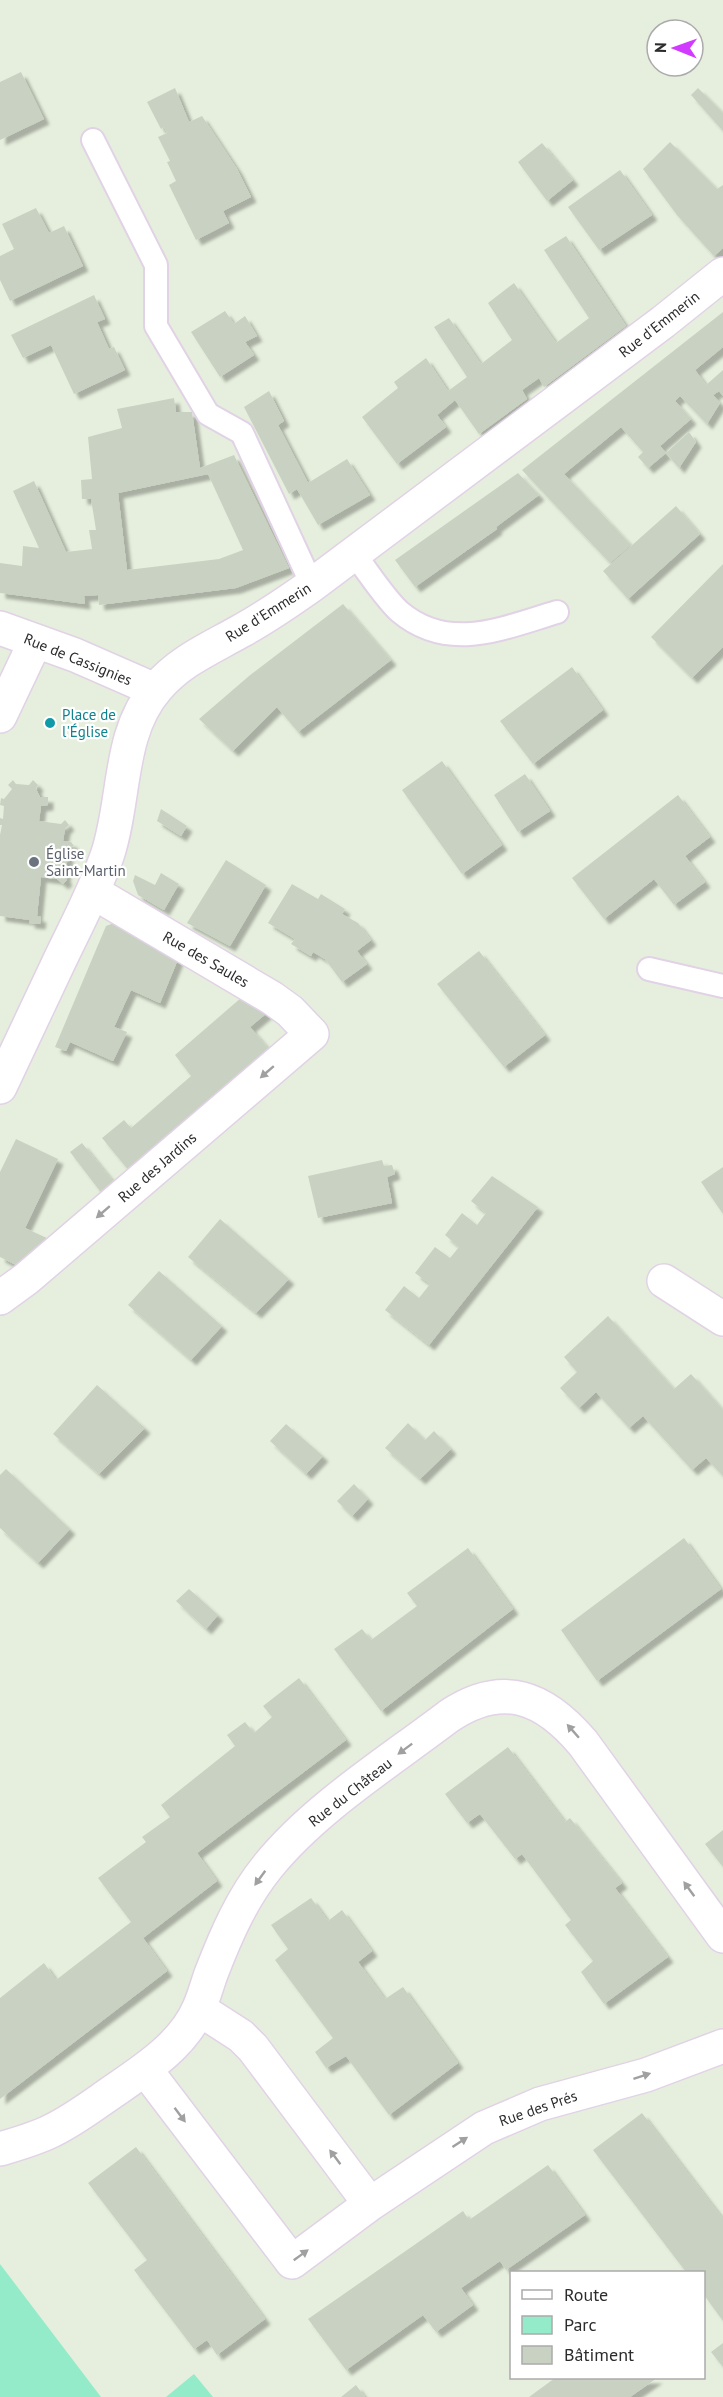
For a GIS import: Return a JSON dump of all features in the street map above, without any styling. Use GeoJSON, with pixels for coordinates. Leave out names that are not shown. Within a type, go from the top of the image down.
{"type":"FeatureCollection","features":[{"type":"Feature","properties":{"kind":"street","name":"Rue d'Emmerin"},"geometry":{"type":"LineString","coordinates":[[0,1087],[93,892],[115,830],[123,773],[135,728],[155,690],[169,675],[197,653],[261,620],[312,585],[723,274]]}},
{"type":"Feature","properties":{"kind":"street","name":"Rue de Cassignies"},"geometry":{"type":"LineString","coordinates":[[0,628],[75,656],[155,690]]}},
{"type":"Feature","properties":{"kind":"street"},"geometry":{"type":"LineString","coordinates":[[0,716],[35,642]]}},
{"type":"Feature","properties":{"kind":"street","name":"Rue des Saules"},"geometry":{"type":"LineString","coordinates":[[93,892],[272,998],[290,1011],[312,1034]]}},
{"type":"Feature","properties":{"kind":"street","name":"Rue des Jardins"},"geometry":{"type":"LineString","coordinates":[[0,1298],[26,1279],[312,1034]]}},
{"type":"Feature","properties":{"kind":"street"},"geometry":{"type":"LineString","coordinates":[[664,1281],[723,1319]]}},
{"type":"Feature","properties":{"kind":"street","name":"Rue du Château"},"geometry":{"type":"LineString","coordinates":[[0,2149],[52,2131],[78,2116],[145,2069],[186,2029],[199,2009],[212,1972],[240,1909],[268,1866],[289,1843],[312,1820],[449,1716],[468,1704],[484,1698],[506,1695],[527,1701],[549,1711],[565,1722],[584,1743],[723,1936]]}},
{"type":"Feature","properties":{"kind":"street"},"geometry":{"type":"LineString","coordinates":[[199,2009],[240,2036],[253,2048],[370,2204]]}},
{"type":"Feature","properties":{"kind":"street","name":"Rue des Prés"},"geometry":{"type":"LineString","coordinates":[[145,2069],[292,2262],[370,2204],[484,2128],[511,2115],[570,2095],[646,2075],[723,2046]]}},
{"type":"Feature","properties":{"kind":"lane"},"geometry":{"type":"LineString","coordinates":[[93,140],[156,265],[156,326],[208,414],[242,433],[312,585]]}},
{"type":"Feature","properties":{"kind":"lane"},"geometry":{"type":"LineString","coordinates":[[354,554],[398,610],[428,628],[446,634],[482,634],[557,612]]}},
{"type":"Feature","properties":{"kind":"lane"},"geometry":{"type":"LineString","coordinates":[[649,969],[723,986]]}},
{"type":"Feature","properties":{"kind":"green space"},"geometry":{"type":"Polygon","coordinates":[[[0,2264],[101,2397],[0,2397],[0,2264]]]}},
{"type":"Feature","properties":{"kind":"green space"},"geometry":{"type":"Polygon","coordinates":[[[194,2374],[213,2397],[166,2397],[194,2374]]]}},
{"type":"Feature","properties":{"kind":"building"},"geometry":{"type":"Polygon","coordinates":[[[21,72],[44,119],[0,140],[0,82],[21,72]]]}},
{"type":"Feature","properties":{"kind":"building"},"geometry":{"type":"Polygon","coordinates":[[[175,88],[189,122],[202,116],[237,169],[251,197],[223,211],[229,223],[196,240],[169,185],[176,181],[167,162],[170,161],[158,137],[167,133],[164,127],[161,129],[147,102],[175,88]]]}},
{"type":"Feature","properties":{"kind":"building"},"geometry":{"type":"Polygon","coordinates":[[[698,88],[723,113],[723,131],[691,95],[698,88]]]}},
{"type":"Feature","properties":{"kind":"building"},"geometry":{"type":"Polygon","coordinates":[[[670,142],[717,189],[723,185],[723,248],[714,256],[677,215],[643,169],[670,142]]]}},
{"type":"Feature","properties":{"kind":"building"},"geometry":{"type":"Polygon","coordinates":[[[542,143],[573,180],[547,201],[518,162],[542,143]]]}},
{"type":"Feature","properties":{"kind":"building"},"geometry":{"type":"Polygon","coordinates":[[[620,170],[652,215],[599,250],[568,207],[620,170]]]}},
{"type":"Feature","properties":{"kind":"building"},"geometry":{"type":"Polygon","coordinates":[[[36,208],[49,233],[64,226],[83,266],[10,301],[0,280],[0,256],[14,249],[2,224],[36,208]]]}},
{"type":"Feature","properties":{"kind":"building"},"geometry":{"type":"Polygon","coordinates":[[[566,236],[626,326],[544,387],[539,378],[522,390],[527,399],[479,434],[455,400],[437,415],[446,427],[397,464],[362,417],[398,388],[394,382],[426,358],[448,391],[467,377],[434,327],[449,318],[481,364],[512,340],[488,303],[514,283],[556,343],[589,318],[544,250],[566,236]]]}},
{"type":"Feature","properties":{"kind":"building"},"geometry":{"type":"Polygon","coordinates":[[[94,295],[105,319],[97,322],[109,349],[114,347],[125,370],[74,394],[51,345],[23,358],[11,335],[94,295]]]}},
{"type":"Feature","properties":{"kind":"building"},"geometry":{"type":"Polygon","coordinates":[[[225,311],[234,324],[245,316],[257,336],[245,342],[254,355],[220,377],[191,332],[225,311]]]}},
{"type":"Feature","properties":{"kind":"building"},"geometry":{"type":"Polygon","coordinates":[[[723,312],[723,347],[695,370],[706,385],[723,370],[723,396],[719,391],[713,395],[720,403],[707,424],[680,396],[675,401],[691,419],[660,446],[666,453],[648,468],[638,457],[643,452],[621,427],[564,474],[631,545],[610,563],[522,470],[723,312]]]}},
{"type":"Feature","properties":{"kind":"building"},"geometry":{"type":"Polygon","coordinates":[[[269,391],[284,421],[278,425],[308,483],[347,459],[370,495],[318,525],[297,489],[289,494],[244,407],[269,391]]]}},
{"type":"Feature","properties":{"kind":"building"},"geometry":{"type":"Polygon","coordinates":[[[174,398],[176,412],[192,412],[200,468],[234,455],[289,568],[236,588],[99,605],[98,595],[84,596],[85,604],[0,593],[0,563],[22,566],[23,546],[39,548],[13,491],[34,481],[66,552],[92,549],[89,530],[96,530],[91,499],[82,499],[81,480],[92,479],[88,437],[122,428],[117,409],[174,398]],[[208,474],[118,493],[127,570],[219,559],[243,550],[208,474]]]}},
{"type":"Feature","properties":{"kind":"building"},"geometry":{"type":"Polygon","coordinates":[[[689,432],[696,442],[679,468],[666,453],[689,432]]]}},
{"type":"Feature","properties":{"kind":"building"},"geometry":{"type":"Polygon","coordinates":[[[518,473],[539,495],[496,527],[497,529],[415,587],[395,560],[518,473]]]}},
{"type":"Feature","properties":{"kind":"building"},"geometry":{"type":"Polygon","coordinates":[[[676,506],[700,534],[628,599],[603,571],[676,506]]]}},
{"type":"Feature","properties":{"kind":"building"},"geometry":{"type":"Polygon","coordinates":[[[723,564],[723,647],[692,678],[651,637],[723,564]]]}},
{"type":"Feature","properties":{"kind":"building"},"geometry":{"type":"Polygon","coordinates":[[[343,604],[391,660],[298,732],[277,707],[233,751],[199,719],[249,676],[343,604]]]}},
{"type":"Feature","properties":{"kind":"building"},"geometry":{"type":"Polygon","coordinates":[[[572,667],[603,710],[533,764],[500,721],[572,667]]]}},
{"type":"Feature","properties":{"kind":"building"},"geometry":{"type":"Polygon","coordinates":[[[442,761],[502,845],[462,874],[402,790],[442,761]]]}},
{"type":"Feature","properties":{"kind":"building"},"geometry":{"type":"Polygon","coordinates":[[[525,774],[550,811],[518,832],[494,795],[525,774]]]}},
{"type":"Feature","properties":{"kind":"building","name":"Église Saint-Martin"},"geometry":{"type":"Polygon","coordinates":[[[13,780],[16,784],[29,785],[33,780],[38,785],[36,789],[40,797],[48,797],[48,805],[41,806],[39,821],[61,824],[65,820],[69,825],[65,829],[63,841],[71,842],[74,846],[69,848],[65,877],[67,880],[63,884],[57,879],[41,877],[37,916],[41,917],[40,924],[29,923],[30,920],[0,916],[2,825],[0,825],[0,818],[3,819],[4,806],[0,805],[1,798],[4,799],[12,789],[8,785],[13,780]]]}},
{"type":"Feature","properties":{"kind":"building"},"geometry":{"type":"Polygon","coordinates":[[[678,795],[710,837],[685,856],[705,882],[674,905],[654,879],[604,919],[572,878],[678,795]]]}},
{"type":"Feature","properties":{"kind":"building"},"geometry":{"type":"Polygon","coordinates":[[[161,809],[187,826],[181,836],[157,821],[161,809]]]}},
{"type":"Feature","properties":{"kind":"building"},"geometry":{"type":"Polygon","coordinates":[[[226,860],[266,885],[230,946],[187,923],[226,860]]]}},
{"type":"Feature","properties":{"kind":"building"},"geometry":{"type":"Polygon","coordinates":[[[161,873],[179,884],[164,910],[138,895],[133,881],[135,875],[155,885],[161,873]]]}},
{"type":"Feature","properties":{"kind":"building"},"geometry":{"type":"Polygon","coordinates":[[[292,884],[318,899],[321,894],[345,909],[342,914],[358,923],[371,940],[357,951],[367,964],[342,982],[325,959],[313,952],[311,956],[291,944],[295,939],[268,923],[292,884]]]}},
{"type":"Feature","properties":{"kind":"building"},"geometry":{"type":"Polygon","coordinates":[[[117,922],[181,952],[160,1003],[131,990],[114,1027],[127,1032],[113,1061],[70,1042],[66,1051],[55,1047],[106,926],[117,922]]]}},
{"type":"Feature","properties":{"kind":"building"},"geometry":{"type":"Polygon","coordinates":[[[479,951],[545,1035],[504,1067],[437,984],[479,951]]]}},
{"type":"Feature","properties":{"kind":"building"},"geometry":{"type":"Polygon","coordinates":[[[242,997],[268,1012],[250,1027],[273,1054],[130,1172],[102,1138],[124,1120],[131,1128],[191,1076],[175,1055],[242,997]]]}},
{"type":"Feature","properties":{"kind":"building"},"geometry":{"type":"Polygon","coordinates":[[[16,1139],[58,1159],[25,1228],[49,1239],[18,1266],[0,1257],[0,1172],[16,1139]]]}},
{"type":"Feature","properties":{"kind":"building"},"geometry":{"type":"Polygon","coordinates":[[[82,1143],[116,1185],[103,1195],[70,1152],[82,1143]]]}},
{"type":"Feature","properties":{"kind":"building"},"geometry":{"type":"Polygon","coordinates":[[[382,1160],[384,1166],[392,1165],[395,1174],[387,1177],[392,1203],[318,1218],[308,1176],[382,1160]]]}},
{"type":"Feature","properties":{"kind":"building"},"geometry":{"type":"Polygon","coordinates":[[[723,1167],[723,1214],[701,1182],[723,1167]]]}},
{"type":"Feature","properties":{"kind":"building"},"geometry":{"type":"Polygon","coordinates":[[[492,1176],[538,1207],[429,1345],[385,1310],[404,1286],[419,1298],[430,1284],[415,1273],[435,1247],[450,1258],[459,1247],[445,1235],[462,1213],[477,1225],[486,1213],[471,1201],[492,1176]]]}},
{"type":"Feature","properties":{"kind":"building"},"geometry":{"type":"Polygon","coordinates":[[[220,1219],[289,1279],[256,1313],[188,1257],[220,1219]]]}},
{"type":"Feature","properties":{"kind":"building"},"geometry":{"type":"Polygon","coordinates":[[[159,1271],[222,1326],[191,1360],[128,1305],[159,1271]]]}},
{"type":"Feature","properties":{"kind":"building"},"geometry":{"type":"Polygon","coordinates":[[[608,1316],[674,1389],[691,1374],[723,1410],[723,1476],[706,1458],[692,1470],[643,1416],[629,1428],[596,1392],[579,1408],[560,1388],[577,1372],[564,1357],[608,1316]]]}},
{"type":"Feature","properties":{"kind":"building"},"geometry":{"type":"Polygon","coordinates":[[[97,1385],[145,1428],[99,1474],[53,1434],[97,1385]]]}},
{"type":"Feature","properties":{"kind":"building"},"geometry":{"type":"Polygon","coordinates":[[[408,1423],[425,1440],[434,1431],[451,1449],[420,1479],[385,1448],[408,1423]]]}},
{"type":"Feature","properties":{"kind":"building"},"geometry":{"type":"Polygon","coordinates":[[[286,1424],[323,1456],[306,1474],[270,1441],[286,1424]]]}},
{"type":"Feature","properties":{"kind":"building"},"geometry":{"type":"Polygon","coordinates":[[[6,1469],[70,1529],[38,1563],[0,1528],[0,1475],[6,1469]]]}},
{"type":"Feature","properties":{"kind":"building"},"geometry":{"type":"Polygon","coordinates":[[[354,1484],[368,1499],[352,1516],[337,1501],[354,1484]]]}},
{"type":"Feature","properties":{"kind":"building"},"geometry":{"type":"Polygon","coordinates":[[[684,1538],[721,1589],[597,1681],[561,1630],[684,1538]]]}},
{"type":"Feature","properties":{"kind":"building"},"geometry":{"type":"Polygon","coordinates":[[[468,1548],[513,1609],[381,1711],[334,1649],[362,1629],[371,1640],[417,1606],[407,1593],[468,1548]]]}},
{"type":"Feature","properties":{"kind":"building"},"geometry":{"type":"Polygon","coordinates":[[[189,1589],[218,1615],[206,1629],[176,1601],[189,1589]]]}},
{"type":"Feature","properties":{"kind":"building"},"geometry":{"type":"Polygon","coordinates":[[[299,1678],[346,1740],[197,1853],[217,1881],[143,1938],[167,1971],[0,2099],[0,1998],[44,1963],[56,1980],[131,1922],[98,1878],[146,1842],[142,1837],[170,1817],[161,1805],[235,1746],[227,1735],[245,1722],[254,1733],[272,1717],[263,1706],[299,1678]]]}},
{"type":"Feature","properties":{"kind":"building"},"geometry":{"type":"Polygon","coordinates":[[[508,1747],[565,1822],[570,1818],[622,1883],[615,1888],[668,1957],[604,2004],[581,1972],[593,1961],[565,1925],[571,1920],[522,1854],[515,1859],[480,1814],[467,1823],[445,1794],[508,1747]]]}},
{"type":"Feature","properties":{"kind":"building"},"geometry":{"type":"Polygon","coordinates":[[[723,1830],[723,1867],[705,1844],[723,1830]]]}},
{"type":"Feature","properties":{"kind":"building"},"geometry":{"type":"Polygon","coordinates":[[[311,1898],[328,1921],[342,1910],[372,1951],[358,1962],[385,1999],[403,1987],[458,2063],[389,2115],[346,2056],[326,2068],[315,2052],[333,2038],[275,1960],[288,1949],[271,1925],[311,1898]]]}},
{"type":"Feature","properties":{"kind":"building"},"geometry":{"type":"Polygon","coordinates":[[[642,2113],[723,2219],[723,2321],[705,2296],[705,2271],[685,2271],[593,2150],[642,2113]]]}},
{"type":"Feature","properties":{"kind":"building"},"geometry":{"type":"Polygon","coordinates":[[[136,2147],[265,2319],[217,2355],[207,2340],[194,2349],[134,2270],[147,2260],[88,2183],[136,2147]]]}},
{"type":"Feature","properties":{"kind":"building"},"geometry":{"type":"Polygon","coordinates":[[[548,2165],[585,2215],[506,2270],[500,2261],[461,2288],[473,2305],[436,2332],[423,2315],[346,2370],[308,2319],[463,2211],[469,2220],[548,2165]]]}},
{"type":"Feature","properties":{"kind":"building"},"geometry":{"type":"Polygon","coordinates":[[[723,2343],[723,2367],[711,2352],[723,2343]]]}},
{"type":"Feature","properties":{"kind":"building"},"geometry":{"type":"Polygon","coordinates":[[[554,2379],[656,2379],[630,2397],[529,2397],[554,2379]]]}},
{"type":"Feature","properties":{"kind":"building"},"geometry":{"type":"Polygon","coordinates":[[[356,2385],[365,2397],[341,2397],[356,2385]]]}},
{"type":"Feature","properties":{"kind":"place","name":"Place de l'Église"},"geometry":{"type":"Point","coordinates":[50,723]}},
{"type":"Feature","properties":{"kind":"place","name":"Église Saint-Martin"},"geometry":{"type":"Point","coordinates":[34,862]}}]}
